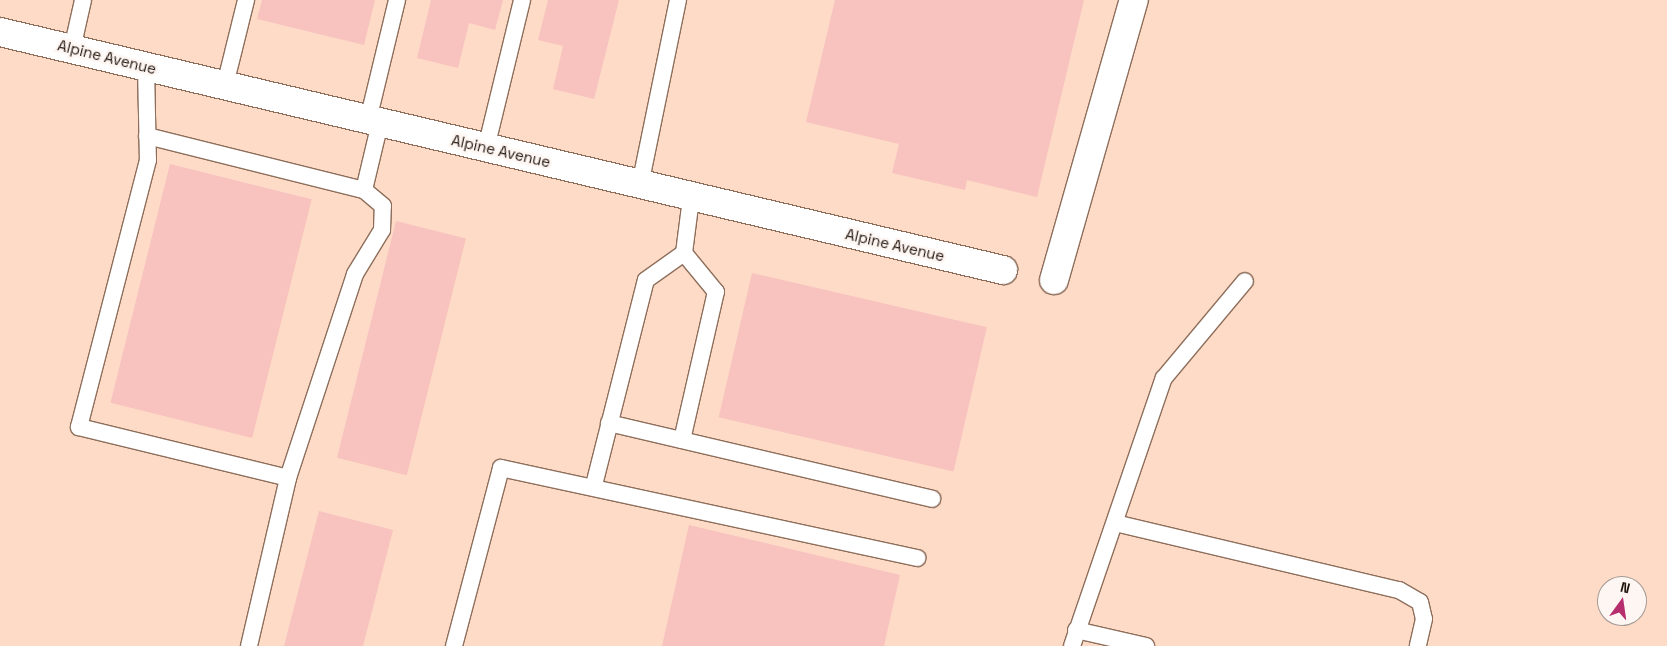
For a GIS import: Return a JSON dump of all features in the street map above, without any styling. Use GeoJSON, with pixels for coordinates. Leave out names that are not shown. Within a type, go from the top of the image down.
{"type":"FeatureCollection","features":[{"type":"Feature","properties":{"kind":"street"},"geometry":{"type":"LineString","coordinates":[[1054,280],[1134,0]]}},
{"type":"Feature","properties":{"kind":"street","name":"Alpine Avenue"},"geometry":{"type":"LineString","coordinates":[[0,32],[691,198],[1003,270]]}},
{"type":"Feature","properties":{"kind":"lane"},"geometry":{"type":"LineString","coordinates":[[72,49],[83,0]]}},
{"type":"Feature","properties":{"kind":"lane"},"geometry":{"type":"LineString","coordinates":[[226,85],[246,0]]}},
{"type":"Feature","properties":{"kind":"lane"},"geometry":{"type":"LineString","coordinates":[[364,190],[374,121],[397,0]]}},
{"type":"Feature","properties":{"kind":"lane"},"geometry":{"type":"LineString","coordinates":[[486,148],[522,0]]}},
{"type":"Feature","properties":{"kind":"lane"},"geometry":{"type":"LineString","coordinates":[[640,185],[678,0]]}},
{"type":"Feature","properties":{"kind":"lane"},"geometry":{"type":"LineString","coordinates":[[146,67],[148,160],[79,427],[288,478]]}},
{"type":"Feature","properties":{"kind":"lane"},"geometry":{"type":"LineString","coordinates":[[147,136],[364,190],[383,206],[382,230],[355,274],[288,478],[249,646]]}},
{"type":"Feature","properties":{"kind":"lane"},"geometry":{"type":"LineString","coordinates":[[682,440],[716,292],[684,253],[691,198]]}},
{"type":"Feature","properties":{"kind":"lane"},"geometry":{"type":"LineString","coordinates":[[594,485],[646,280],[684,253]]}},
{"type":"Feature","properties":{"kind":"lane"},"geometry":{"type":"LineString","coordinates":[[1146,646],[1074,638],[1164,378],[1245,282]]}},
{"type":"Feature","properties":{"kind":"lane"},"geometry":{"type":"LineString","coordinates":[[609,423],[932,499]]}},
{"type":"Feature","properties":{"kind":"lane"},"geometry":{"type":"LineString","coordinates":[[454,646],[501,468],[594,485],[917,558]]}},
{"type":"Feature","properties":{"kind":"lane"},"geometry":{"type":"LineString","coordinates":[[1115,523],[1399,590],[1420,602],[1424,619],[1418,646]]}},
{"type":"Feature","properties":{"kind":"shaded area"},"geometry":{"type":"Polygon","coordinates":[[[0,0],[1667,0],[1667,646],[0,646],[0,0]]]}},
{"type":"Feature","properties":{"kind":"building"},"geometry":{"type":"Polygon","coordinates":[[[262,0],[375,0],[364,45],[257,19],[262,0]]]}},
{"type":"Feature","properties":{"kind":"building"},"geometry":{"type":"Polygon","coordinates":[[[431,0],[503,0],[495,30],[469,23],[458,68],[417,58],[431,0]]]}},
{"type":"Feature","properties":{"kind":"building"},"geometry":{"type":"Polygon","coordinates":[[[548,0],[619,0],[594,99],[553,89],[563,46],[538,40],[548,0]]]}},
{"type":"Feature","properties":{"kind":"building"},"geometry":{"type":"Polygon","coordinates":[[[835,0],[1084,0],[1037,197],[967,180],[965,190],[892,173],[899,144],[806,122],[835,0]]]}},
{"type":"Feature","properties":{"kind":"building"},"geometry":{"type":"Polygon","coordinates":[[[170,164],[312,199],[252,438],[110,403],[170,164]]]}},
{"type":"Feature","properties":{"kind":"building"},"geometry":{"type":"Polygon","coordinates":[[[396,221],[466,238],[407,475],[337,458],[396,221]]]}},
{"type":"Feature","properties":{"kind":"building"},"geometry":{"type":"Polygon","coordinates":[[[752,273],[987,327],[954,471],[719,417],[752,273]]]}},
{"type":"Feature","properties":{"kind":"building"},"geometry":{"type":"Polygon","coordinates":[[[319,511],[393,530],[363,646],[284,646],[319,511]]]}},
{"type":"Feature","properties":{"kind":"building"},"geometry":{"type":"Polygon","coordinates":[[[689,525],[900,575],[884,646],[662,646],[689,525]]]}}]}
